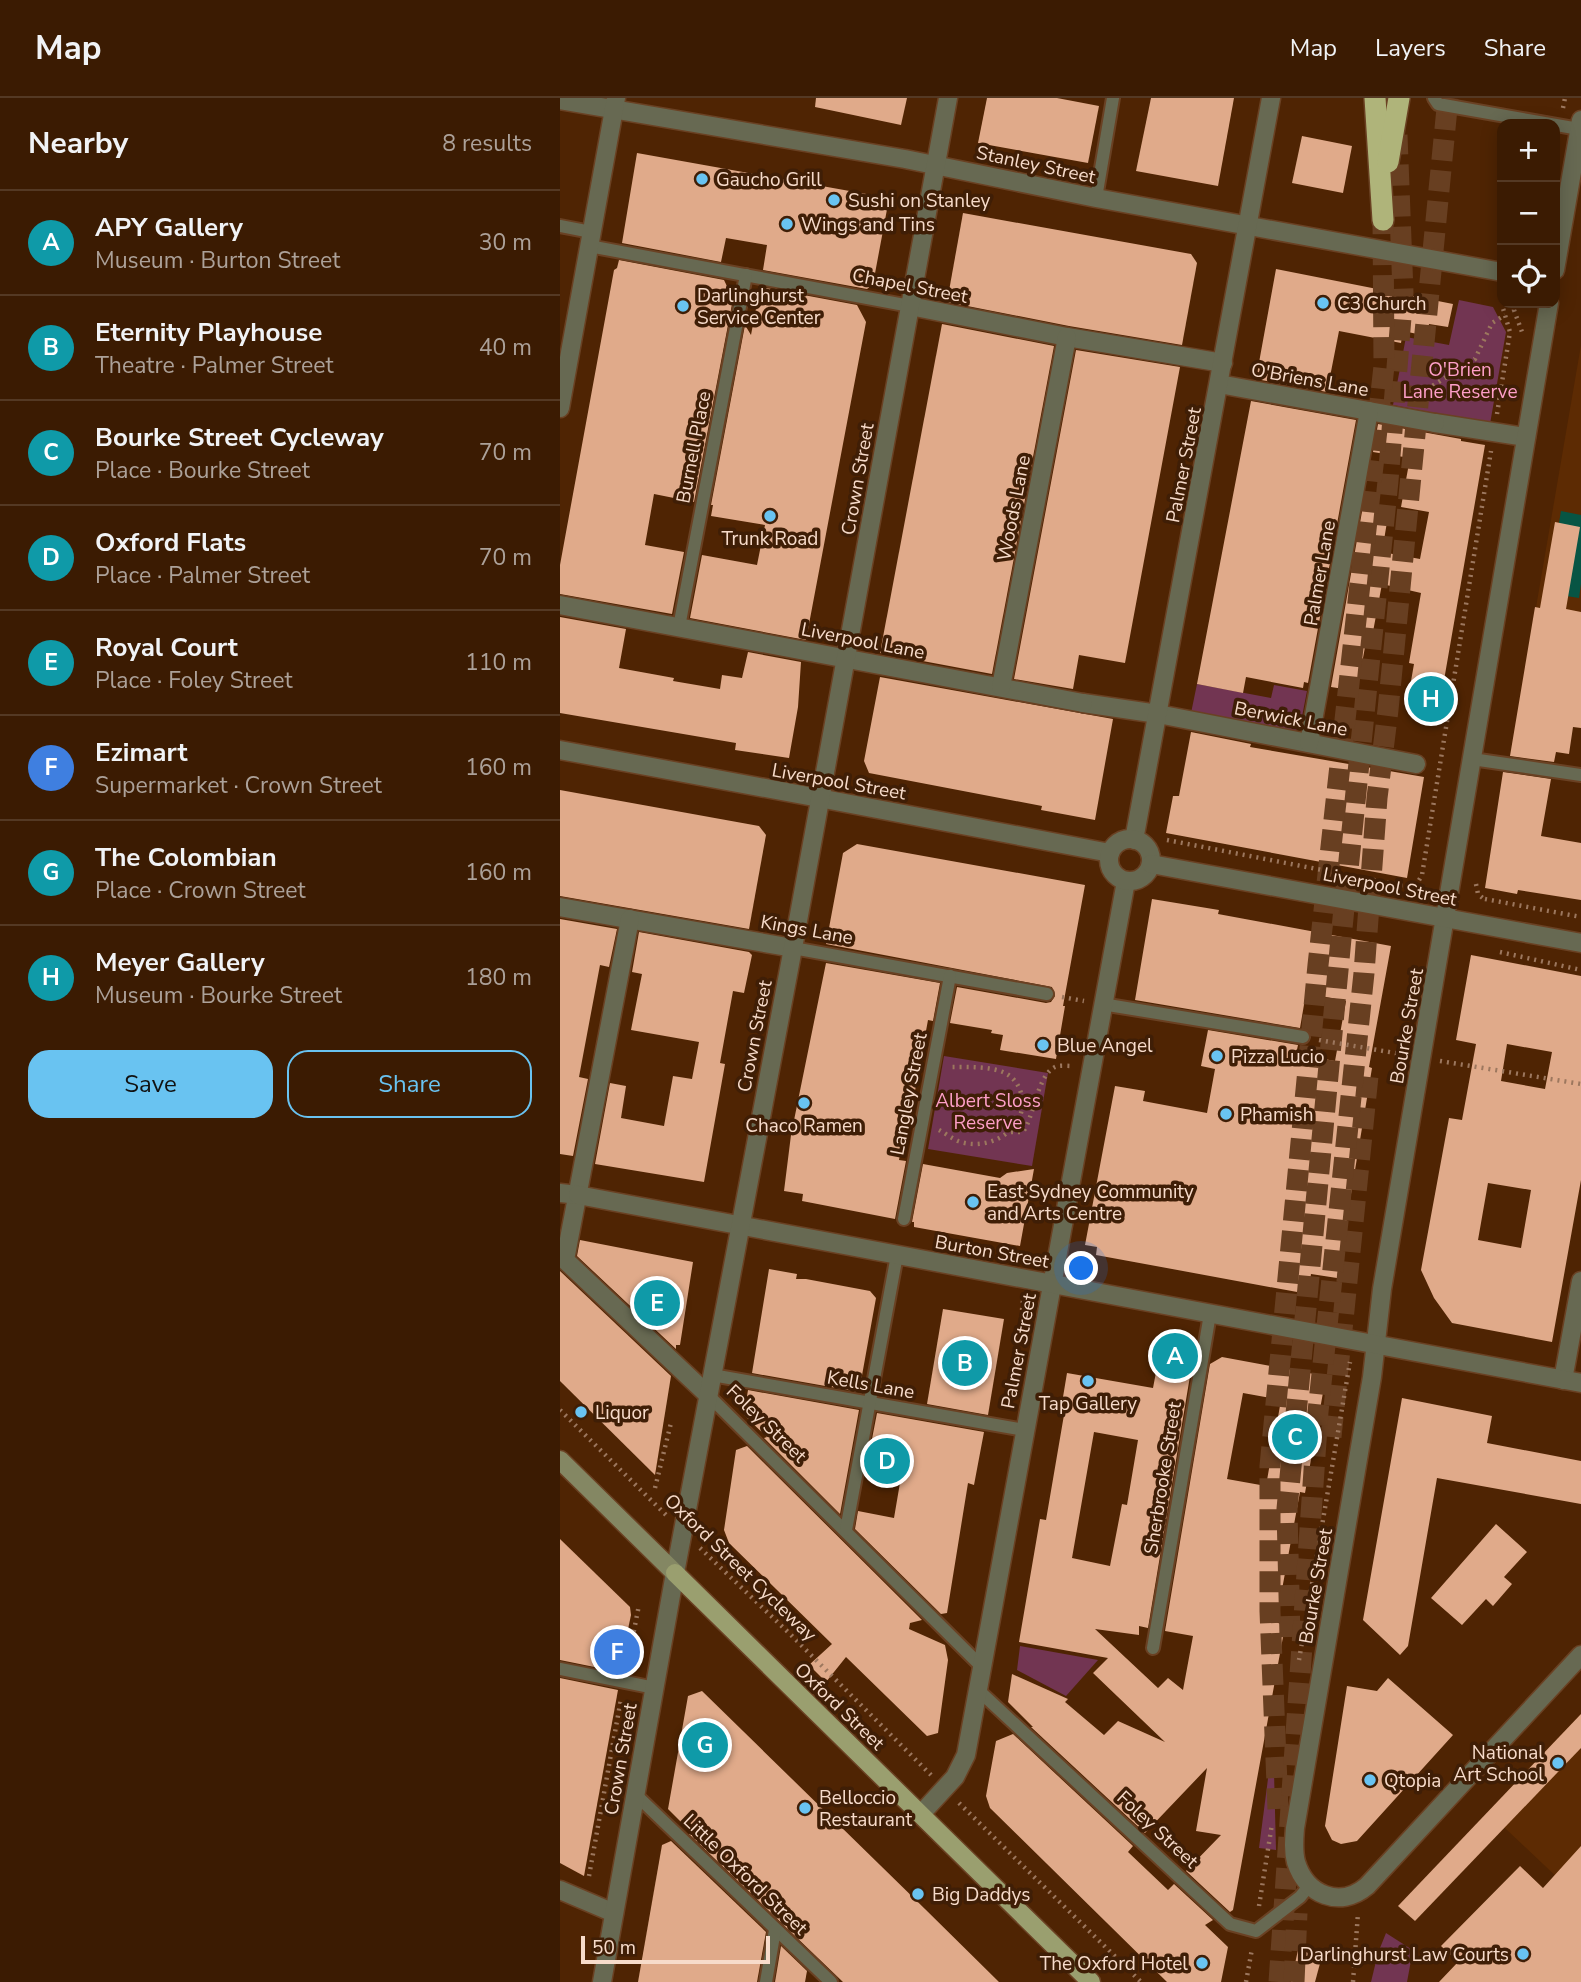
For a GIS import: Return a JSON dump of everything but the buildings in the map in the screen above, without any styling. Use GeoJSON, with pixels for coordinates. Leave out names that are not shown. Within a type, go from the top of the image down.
{"type":"FeatureCollection","features":[{"type":"Feature","properties":{"kind":"highway"},"geometry":{"type":"LineString","coordinates":[[1375,98],[1383,211],[1399,98]]}},
{"type":"Feature","properties":{"kind":"main road","name":"Oxford Street"},"geometry":{"type":"LineString","coordinates":[[560,1460],[1091,1982]]}},
{"type":"Feature","properties":{"kind":"street","name":"Crown Street"},"geometry":{"type":"LineString","coordinates":[[602,1982],[948,98]]}},
{"type":"Feature","properties":{"kind":"street","name":"Palmer Street"},"geometry":{"type":"LineString","coordinates":[[1135,840],[1271,98]]}},
{"type":"Feature","properties":{"kind":"street","name":"Stanley Street"},"geometry":{"type":"LineString","coordinates":[[560,100],[615,104],[1096,198],[1497,271]]}},
{"type":"Feature","properties":{"kind":"street"},"geometry":{"type":"LineString","coordinates":[[560,408],[566,330],[590,239],[615,104]]}},
{"type":"Feature","properties":{"kind":"street"},"geometry":{"type":"LineString","coordinates":[[1559,245],[1580,124]]}},
{"type":"Feature","properties":{"kind":"street","name":"Chapel Street"},"geometry":{"type":"LineString","coordinates":[[910,306],[1067,338],[1223,363]]}},
{"type":"Feature","properties":{"kind":"street","name":"Bourke Street"},"geometry":{"type":"LineString","coordinates":[[1309,1886],[1301,1874],[1294,1853],[1295,1828],[1372,1377],[1382,1289],[1447,918],[1548,308]]}},
{"type":"Feature","properties":{"kind":"street","name":"Woods Lane"},"geometry":{"type":"LineString","coordinates":[[1001,687],[1067,338]]}},
{"type":"Feature","properties":{"kind":"street","name":"O'Briens Lane"},"geometry":{"type":"LineString","coordinates":[[1219,384],[1526,437]]}},
{"type":"Feature","properties":{"kind":"street","name":"Palmer Lane"},"geometry":{"type":"LineString","coordinates":[[1309,743],[1369,411]]}},
{"type":"Feature","properties":{"kind":"street","name":"Liverpool Lane"},"geometry":{"type":"LineString","coordinates":[[560,605],[1158,715]]}},
{"type":"Feature","properties":{"kind":"street","name":"Berwick Lane"},"geometry":{"type":"LineString","coordinates":[[1158,715],[1416,764]]}},
{"type":"Feature","properties":{"kind":"street","name":"Liverpool Street"},"geometry":{"type":"LineString","coordinates":[[560,750],[1110,853]]}},
{"type":"Feature","properties":{"kind":"street"},"geometry":{"type":"LineString","coordinates":[[1135,840],[1145,846],[1151,858],[1145,876],[1133,881],[1115,876],[1108,863],[1110,853],[1121,841],[1135,840]]}},
{"type":"Feature","properties":{"kind":"street","name":"Liverpool Street"},"geometry":{"type":"LineString","coordinates":[[1150,864],[1581,943]]}},
{"type":"Feature","properties":{"kind":"street","name":"Palmer Street"},"geometry":{"type":"LineString","coordinates":[[921,1814],[946,1790],[961,1768],[966,1755],[1126,881]]}},
{"type":"Feature","properties":{"kind":"street","name":"Kings Lane"},"geometry":{"type":"LineString","coordinates":[[560,907],[793,948]]}},
{"type":"Feature","properties":{"kind":"street"},"geometry":{"type":"LineString","coordinates":[[569,1194],[629,919]]}},
{"type":"Feature","properties":{"kind":"street","name":"Burton Street"},"geometry":{"type":"LineString","coordinates":[[569,1194],[1376,1343],[1572,1382]]}},
{"type":"Feature","properties":{"kind":"street","name":"Foley Street"},"geometry":{"type":"LineString","coordinates":[[569,1194],[565,1260],[708,1395]]}},
{"type":"Feature","properties":{"kind":"street"},"geometry":{"type":"LineString","coordinates":[[1572,1382],[1581,1281]]}},
{"type":"Feature","properties":{"kind":"street"},"geometry":{"type":"LineString","coordinates":[[1309,1886],[1329,1898],[1342,1898],[1360,1892],[1581,1656]]}},
{"type":"Feature","properties":{"kind":"street"},"geometry":{"type":"LineString","coordinates":[[560,1890],[614,1913]]}},
{"type":"Feature","properties":{"kind":"lane"},"geometry":{"type":"LineString","coordinates":[[1096,198],[1113,98]]}},
{"type":"Feature","properties":{"kind":"lane"},"geometry":{"type":"LineString","coordinates":[[1434,98],[1438,104],[1580,124]]}},
{"type":"Feature","properties":{"kind":"lane","name":"Chapel Street"},"geometry":{"type":"LineString","coordinates":[[560,226],[590,239],[746,275],[910,306]]}},
{"type":"Feature","properties":{"kind":"lane","name":"Burnell Place"},"geometry":{"type":"LineString","coordinates":[[679,627],[746,275]]}},
{"type":"Feature","properties":{"kind":"lane"},"geometry":{"type":"LineString","coordinates":[[1472,759],[1581,775]]}},
{"type":"Feature","properties":{"kind":"lane","name":"Kings Lane"},"geometry":{"type":"LineString","coordinates":[[793,948],[1047,994]]}},
{"type":"Feature","properties":{"kind":"lane","name":"Langley Street"},"geometry":{"type":"LineString","coordinates":[[905,1219],[950,976]]}},
{"type":"Feature","properties":{"kind":"lane"},"geometry":{"type":"LineString","coordinates":[[1102,1004],[1303,1037]]}},
{"type":"Feature","properties":{"kind":"lane"},"geometry":{"type":"LineString","coordinates":[[846,1530],[897,1255]]}},
{"type":"Feature","properties":{"kind":"lane","name":"Sherbrooke Street"},"geometry":{"type":"LineString","coordinates":[[1153,1648],[1209,1314]]}},
{"type":"Feature","properties":{"kind":"lane","name":"Kells Lane"},"geometry":{"type":"LineString","coordinates":[[712,1375],[1024,1430]]}},
{"type":"Feature","properties":{"kind":"lane","name":"Foley Street"},"geometry":{"type":"LineString","coordinates":[[708,1395],[981,1666]]}},
{"type":"Feature","properties":{"kind":"lane"},"geometry":{"type":"LineString","coordinates":[[560,1669],[655,1688]]}},
{"type":"Feature","properties":{"kind":"lane","name":"Foley Street"},"geometry":{"type":"LineString","coordinates":[[977,1689],[1230,1924],[1256,1931],[1300,1897],[1309,1886]]}},
{"type":"Feature","properties":{"kind":"lane","name":"Little Oxford Street"},"geometry":{"type":"LineString","coordinates":[[635,1794],[831,1982]]}},
{"type":"Feature","properties":{"kind":"lane"},"geometry":{"type":"LineString","coordinates":[[766,1982],[775,1930]]}},
{"type":"Feature","properties":{"kind":"path"},"geometry":{"type":"LineString","coordinates":[[1167,840],[1410,887],[1418,882],[1422,875],[1510,332],[1503,308]]}},
{"type":"Feature","properties":{"kind":"path"},"geometry":{"type":"LineString","coordinates":[[1514,308],[1523,335]]}},
{"type":"Feature","properties":{"kind":"path"},"geometry":{"type":"LineString","coordinates":[[1388,414],[1475,359],[1492,323],[1505,315]]}},
{"type":"Feature","properties":{"kind":"path","name":"Liverpool Street"},"geometry":{"type":"LineString","coordinates":[[1476,884],[1478,894],[1486,900],[1581,917]]}},
{"type":"Feature","properties":{"kind":"path"},"geometry":{"type":"LineString","coordinates":[[1491,950],[1581,970]]}},
{"type":"Feature","properties":{"kind":"path"},"geometry":{"type":"LineString","coordinates":[[1303,1037],[1387,1051]]}},
{"type":"Feature","properties":{"kind":"path"},"geometry":{"type":"LineString","coordinates":[[1422,1058],[1581,1084]]}},
{"type":"Feature","properties":{"kind":"path"},"geometry":{"type":"LineString","coordinates":[[1010,1132],[1023,1132],[1031,1120],[1043,1078],[1056,1066],[1092,1065]]}},
{"type":"Feature","properties":{"kind":"path"},"geometry":{"type":"LineString","coordinates":[[923,1120],[959,1142],[981,1143],[1010,1132],[1020,1122],[1023,1106],[1021,1088],[1006,1073],[990,1069],[933,1066]]}},
{"type":"Feature","properties":{"kind":"path"},"geometry":{"type":"LineString","coordinates":[[1022,1310],[1023,1299]]}},
{"type":"Feature","properties":{"kind":"path"},"geometry":{"type":"LineString","coordinates":[[1297,1672],[1346,1386]]}},
{"type":"Feature","properties":{"kind":"path","name":"Oxford Street Cycleway"},"geometry":{"type":"LineString","coordinates":[[560,1410],[902,1746]]}},
{"type":"Feature","properties":{"kind":"path"},"geometry":{"type":"LineString","coordinates":[[655,1488],[671,1423]]}},
{"type":"Feature","properties":{"kind":"path","name":"Crown Street"},"geometry":{"type":"LineString","coordinates":[[589,1876],[639,1605]]}},
{"type":"Feature","properties":{"kind":"path"},"geometry":{"type":"LineString","coordinates":[[1270,1836],[1272,1822]]}},
{"type":"Feature","properties":{"kind":"path"},"geometry":{"type":"LineString","coordinates":[[989,1832],[1141,1982]]}},
{"type":"Feature","properties":{"kind":"path"},"geometry":{"type":"LineString","coordinates":[[1353,1982],[1360,1892]]}},
{"type":"Feature","properties":{"kind":"shaded area"},"geometry":{"type":"Polygon","coordinates":[[[1581,345],[1581,699],[1522,689],[1581,345]]]}},
{"type":"Feature","properties":{"kind":"shaded area","name":"National Art School"},"geometry":{"type":"Polygon","coordinates":[[[1581,1714],[1581,1900],[1488,1812],[1581,1714]]]}},
{"type":"Feature","properties":{"kind":"green space","name":"O'Brien Lane Reserve"},"geometry":{"type":"Polygon","coordinates":[[[1459,300],[1493,307],[1506,332],[1490,424],[1393,405],[1406,337],[1449,345],[1459,300]]]}},
{"type":"Feature","properties":{"kind":"green space"},"geometry":{"type":"Polygon","coordinates":[[[1197,684],[1271,698],[1274,685],[1307,691],[1300,727],[1294,731],[1191,713],[1197,684]]]}},
{"type":"Feature","properties":{"kind":"green space","name":"Albert Sloss Reserve"},"geometry":{"type":"Polygon","coordinates":[[[944,1056],[1048,1073],[1032,1166],[928,1149],[944,1056]]]}},
{"type":"Feature","properties":{"kind":"green space"},"geometry":{"type":"Polygon","coordinates":[[[1020,1646],[1098,1660],[1066,1696],[1017,1670],[1020,1646]]]}},
{"type":"Feature","properties":{"kind":"green space"},"geometry":{"type":"Polygon","coordinates":[[[1269,1771],[1274,1772],[1276,1850],[1259,1848],[1269,1771]]]}},
{"type":"Feature","properties":{"kind":"green space"},"geometry":{"type":"Polygon","coordinates":[[[1386,1933],[1411,1949],[1407,1982],[1371,1982],[1386,1933]]]}},
{"type":"Feature","properties":{"kind":"water"},"geometry":{"type":"Polygon","coordinates":[[[1561,511],[1581,515],[1579,598],[1547,593],[1561,511]]]}},
{"type":"Feature","properties":{"kind":"tunnel"},"geometry":{"type":"LineString","coordinates":[[1279,1982],[1318,1412],[1364,973],[1377,798],[1448,98]]}},
{"type":"Feature","properties":{"kind":"tunnel"},"geometry":{"type":"LineString","coordinates":[[1290,1637],[1287,1509],[1388,481],[1403,292],[1397,135]]}},
{"type":"Feature","properties":{"kind":"tunnel"},"geometry":{"type":"LineString","coordinates":[[1278,1809],[1270,1611],[1270,1466],[1318,965],[1384,366],[1383,220]]}},
{"type":"Feature","properties":{"kind":"tunnel"},"geometry":{"type":"LineString","coordinates":[[1331,1437],[1368,1076]]}},
{"type":"Feature","properties":{"kind":"tunnel"},"geometry":{"type":"LineString","coordinates":[[1294,1982],[1297,1913]]}},
{"type":"Feature","properties":{"kind":"place","name":"Gaucho Grill"},"geometry":{"type":"Point","coordinates":[702,179]}},
{"type":"Feature","properties":{"kind":"place","name":"Sushi on Stanley"},"geometry":{"type":"Point","coordinates":[834,200]}},
{"type":"Feature","properties":{"kind":"place","name":"Wings and Tins"},"geometry":{"type":"Point","coordinates":[787,224]}},
{"type":"Feature","properties":{"kind":"place","name":"C3 Church"},"geometry":{"type":"Point","coordinates":[1323,303]}},
{"type":"Feature","properties":{"kind":"place","name":"Darlinghurst Service Center"},"geometry":{"type":"Point","coordinates":[683,306]}},
{"type":"Feature","properties":{"kind":"place","name":"Trunk Road"},"geometry":{"type":"Point","coordinates":[770,516]}},
{"type":"Feature","properties":{"kind":"place","name":"Meyer Gallery"},"geometry":{"type":"Point","coordinates":[1431,699]}},
{"type":"Feature","properties":{"kind":"place","name":"Blue Angel"},"geometry":{"type":"Point","coordinates":[1043,1045]}},
{"type":"Feature","properties":{"kind":"place","name":"Pizza Lucio"},"geometry":{"type":"Point","coordinates":[1217,1056]}},
{"type":"Feature","properties":{"kind":"place","name":"Chaco Ramen"},"geometry":{"type":"Point","coordinates":[804,1103]}},
{"type":"Feature","properties":{"kind":"place","name":"Phamish"},"geometry":{"type":"Point","coordinates":[1226,1114]}},
{"type":"Feature","properties":{"kind":"place","name":"East Sydney Community and Arts Centre"},"geometry":{"type":"Point","coordinates":[973,1202]}},
{"type":"Feature","properties":{"kind":"place","name":"Royal Court"},"geometry":{"type":"Point","coordinates":[657,1303]}},
{"type":"Feature","properties":{"kind":"place","name":"APY Gallery"},"geometry":{"type":"Point","coordinates":[1175,1356]}},
{"type":"Feature","properties":{"kind":"place","name":"Eternity Playhouse"},"geometry":{"type":"Point","coordinates":[965,1363]}},
{"type":"Feature","properties":{"kind":"place","name":"Tap Gallery"},"geometry":{"type":"Point","coordinates":[1088,1381]}},
{"type":"Feature","properties":{"kind":"place","name":"Liquor"},"geometry":{"type":"Point","coordinates":[581,1412]}},
{"type":"Feature","properties":{"kind":"place","name":"Bourke Street Cycleway"},"geometry":{"type":"Point","coordinates":[1295,1437]}},
{"type":"Feature","properties":{"kind":"place","name":"Oxford Flats"},"geometry":{"type":"Point","coordinates":[887,1461]}},
{"type":"Feature","properties":{"kind":"place","name":"Ezimart"},"geometry":{"type":"Point","coordinates":[617,1652]}},
{"type":"Feature","properties":{"kind":"place","name":"The Colombian"},"geometry":{"type":"Point","coordinates":[705,1745]}},
{"type":"Feature","properties":{"kind":"place","name":"National Art School"},"geometry":{"type":"Point","coordinates":[1558,1763]}},
{"type":"Feature","properties":{"kind":"place","name":"Qtopia"},"geometry":{"type":"Point","coordinates":[1370,1780]}},
{"type":"Feature","properties":{"kind":"place","name":"Belloccio Restaurant"},"geometry":{"type":"Point","coordinates":[805,1808]}},
{"type":"Feature","properties":{"kind":"place","name":"Big Daddys"},"geometry":{"type":"Point","coordinates":[918,1894]}},
{"type":"Feature","properties":{"kind":"place","name":"Darlinghurst Law Courts"},"geometry":{"type":"Point","coordinates":[1523,1954]}},
{"type":"Feature","properties":{"kind":"place","name":"The Oxford Hotel"},"geometry":{"type":"Point","coordinates":[1202,1963]}}]}
